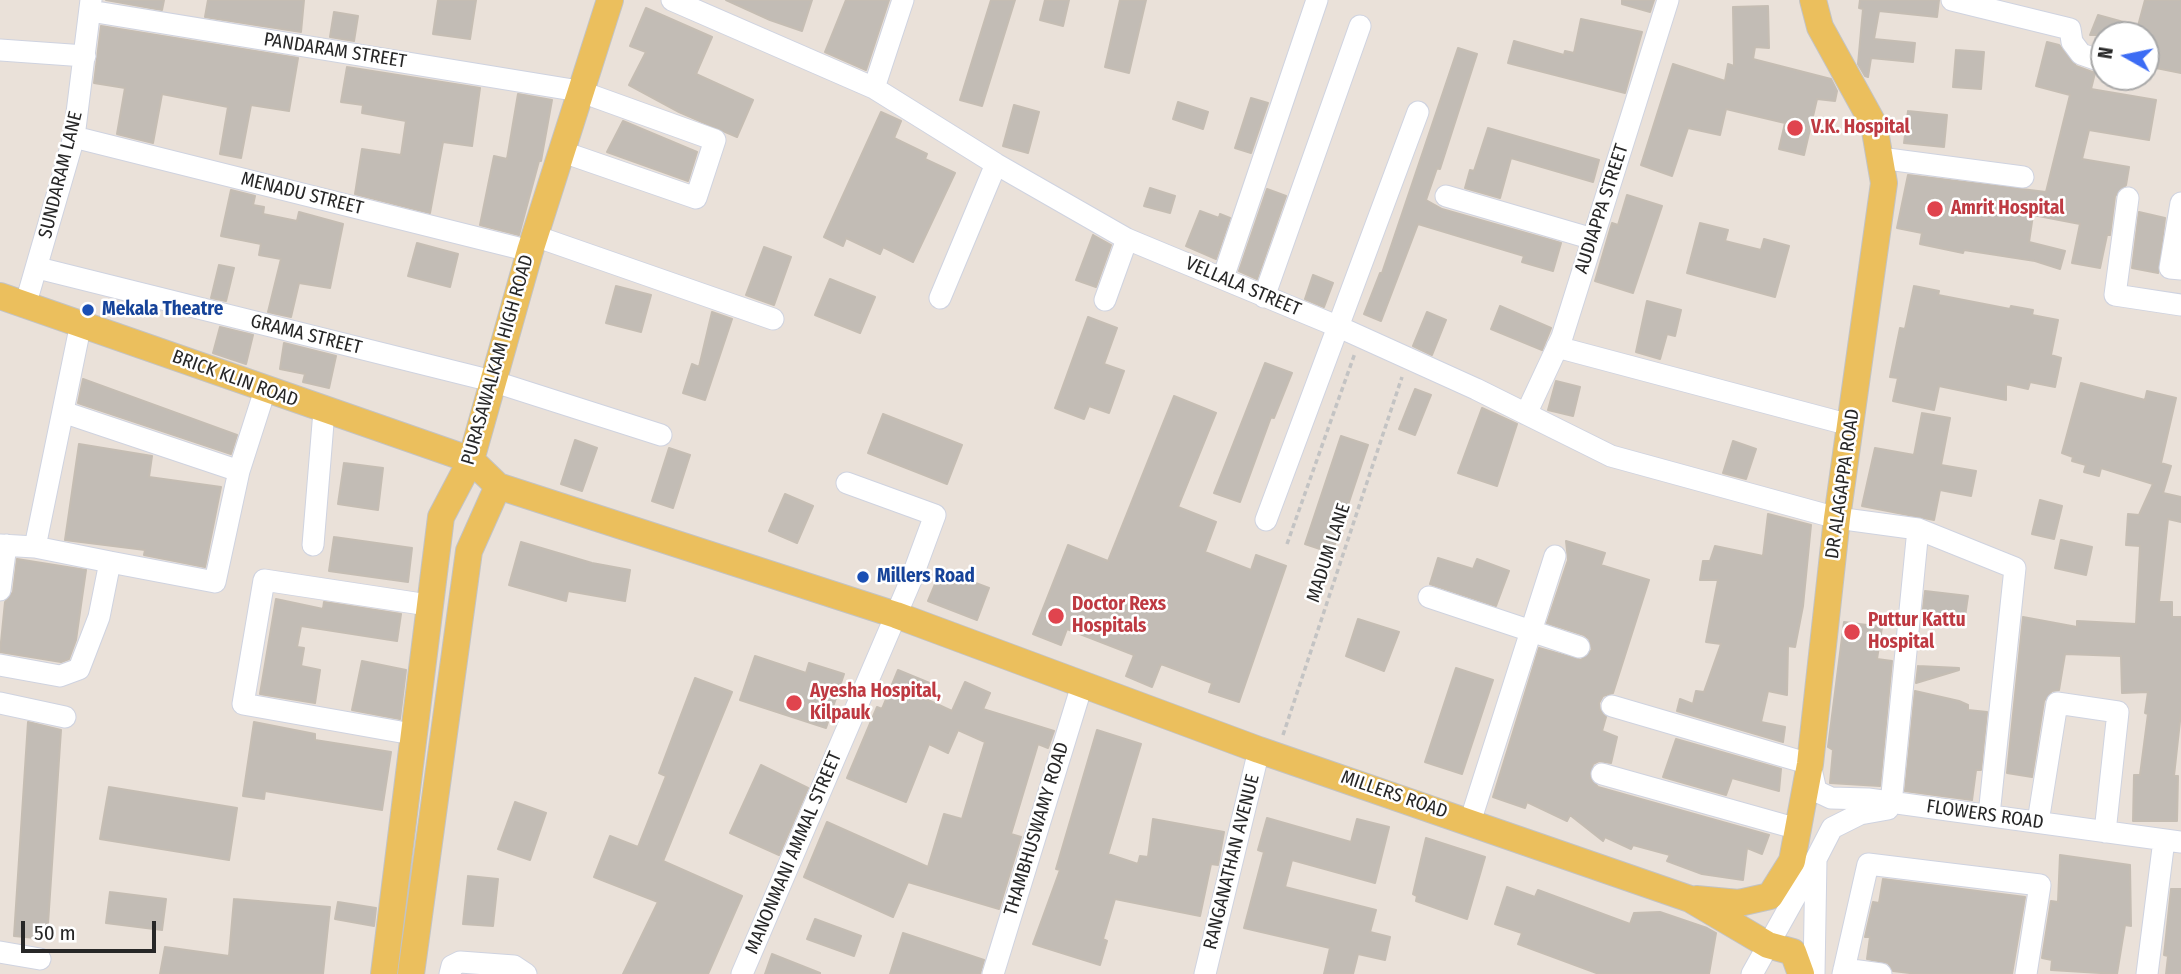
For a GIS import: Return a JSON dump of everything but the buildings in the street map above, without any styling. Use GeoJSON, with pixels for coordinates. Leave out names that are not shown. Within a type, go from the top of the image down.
{"type":"FeatureCollection","features":[{"type":"Feature","properties":{"kind":"main road","name":"PURASAWALKAM HIGH ROAD"},"geometry":{"type":"LineString","coordinates":[[384,974],[441,517],[471,460],[533,243],[610,0]]}},
{"type":"Feature","properties":{"kind":"main road","name":"DR ALAGAPPA ROAD"},"geometry":{"type":"LineString","coordinates":[[1690,899],[1739,903],[1770,896],[1792,861],[1810,764],[1838,518],[1884,183],[1874,125],[1820,27],[1813,0]]}},
{"type":"Feature","properties":{"kind":"main road","name":"BRICK KLIN ROAD"},"geometry":{"type":"LineString","coordinates":[[0,296],[471,460]]}},
{"type":"Feature","properties":{"kind":"main road","name":"MILLERS ROAD"},"geometry":{"type":"LineString","coordinates":[[471,460],[498,486],[896,615],[1268,753],[1690,899]]}},
{"type":"Feature","properties":{"kind":"main road"},"geometry":{"type":"LineString","coordinates":[[411,974],[469,551],[498,486]]}},
{"type":"Feature","properties":{"kind":"main road"},"geometry":{"type":"LineString","coordinates":[[1690,899],[1768,945],[1793,952],[1801,974]]}},
{"type":"Feature","properties":{"kind":"street","name":"VELLALA STREET"},"geometry":{"type":"LineString","coordinates":[[672,0],[874,88],[996,164],[1127,239],[1339,327],[1611,456],[1838,518],[1918,530],[2015,568],[1989,816]]}},
{"type":"Feature","properties":{"kind":"street"},"geometry":{"type":"LineString","coordinates":[[874,88],[904,0]]}},
{"type":"Feature","properties":{"kind":"street"},"geometry":{"type":"LineString","coordinates":[[1223,278],[1317,0]]}},
{"type":"Feature","properties":{"kind":"street","name":"AUDIAPPA STREET"},"geometry":{"type":"LineString","coordinates":[[1526,414],[1557,347],[1668,0]]}},
{"type":"Feature","properties":{"kind":"street"},"geometry":{"type":"LineString","coordinates":[[1952,0],[2070,29],[2072,42],[2081,54],[2090,57]]}},
{"type":"Feature","properties":{"kind":"street","name":"PANDARAM STREET"},"geometry":{"type":"LineString","coordinates":[[90,6],[579,91],[715,140],[696,198],[563,152]]}},
{"type":"Feature","properties":{"kind":"street","name":"SUNDARAM LANE"},"geometry":{"type":"LineString","coordinates":[[25,306],[74,137],[90,6]]}},
{"type":"Feature","properties":{"kind":"street"},"geometry":{"type":"LineString","coordinates":[[1264,297],[1360,26]]}},
{"type":"Feature","properties":{"kind":"street"},"geometry":{"type":"LineString","coordinates":[[0,50],[85,56]]}},
{"type":"Feature","properties":{"kind":"street"},"geometry":{"type":"LineString","coordinates":[[1266,520],[1418,112]]}},
{"type":"Feature","properties":{"kind":"street","name":"MENADU STREET"},"geometry":{"type":"LineString","coordinates":[[74,137],[533,243],[772,319]]}},
{"type":"Feature","properties":{"kind":"street"},"geometry":{"type":"LineString","coordinates":[[1880,158],[2023,177]]}},
{"type":"Feature","properties":{"kind":"street"},"geometry":{"type":"LineString","coordinates":[[940,298],[996,164]]}},
{"type":"Feature","properties":{"kind":"street"},"geometry":{"type":"LineString","coordinates":[[1446,196],[1593,239]]}},
{"type":"Feature","properties":{"kind":"street"},"geometry":{"type":"LineString","coordinates":[[2128,198],[2115,295],[2181,305]]}},
{"type":"Feature","properties":{"kind":"street"},"geometry":{"type":"LineString","coordinates":[[2181,202],[2170,268],[2181,269]]}},
{"type":"Feature","properties":{"kind":"street"},"geometry":{"type":"LineString","coordinates":[[1105,300],[1127,239]]}},
{"type":"Feature","properties":{"kind":"street","name":"GRAMA STREET"},"geometry":{"type":"LineString","coordinates":[[38,268],[492,381],[661,435]]}},
{"type":"Feature","properties":{"kind":"street"},"geometry":{"type":"LineString","coordinates":[[35,547],[81,323]]}},
{"type":"Feature","properties":{"kind":"street"},"geometry":{"type":"LineString","coordinates":[[1557,347],[1850,425]]}},
{"type":"Feature","properties":{"kind":"street"},"geometry":{"type":"LineString","coordinates":[[0,590],[3,545],[35,547],[215,582],[239,471],[265,390]]}},
{"type":"Feature","properties":{"kind":"street"},"geometry":{"type":"LineString","coordinates":[[313,545],[324,411]]}},
{"type":"Feature","properties":{"kind":"street"},"geometry":{"type":"LineString","coordinates":[[63,412],[239,471]]}},
{"type":"Feature","properties":{"kind":"street","name":"MANONMANI AMMAL STREET"},"geometry":{"type":"LineString","coordinates":[[742,974],[896,615],[935,515],[847,483]]}},
{"type":"Feature","properties":{"kind":"street"},"geometry":{"type":"LineString","coordinates":[[1752,974],[1832,828],[1860,814],[1901,804],[1918,530]]}},
{"type":"Feature","properties":{"kind":"street"},"geometry":{"type":"LineString","coordinates":[[1470,822],[1555,556]]}},
{"type":"Feature","properties":{"kind":"street"},"geometry":{"type":"LineString","coordinates":[[0,666],[60,676],[79,669],[99,617],[110,562]]}},
{"type":"Feature","properties":{"kind":"street"},"geometry":{"type":"LineString","coordinates":[[412,734],[243,704],[264,580],[428,605]]}},
{"type":"Feature","properties":{"kind":"street"},"geometry":{"type":"LineString","coordinates":[[1429,597],[1579,647]]}},
{"type":"Feature","properties":{"kind":"street","name":"THAMBHUSWAMY ROAD"},"geometry":{"type":"LineString","coordinates":[[993,974],[1082,685]]}},
{"type":"Feature","properties":{"kind":"street"},"geometry":{"type":"LineString","coordinates":[[0,703],[65,717]]}},
{"type":"Feature","properties":{"kind":"street"},"geometry":{"type":"LineString","coordinates":[[2038,822],[2057,703],[2118,712],[2105,832]]}},
{"type":"Feature","properties":{"kind":"street"},"geometry":{"type":"LineString","coordinates":[[1612,706],[1810,764]]}},
{"type":"Feature","properties":{"kind":"street","name":"RANGANATHAN AVENUE"},"geometry":{"type":"LineString","coordinates":[[1205,974],[1268,753]]}},
{"type":"Feature","properties":{"kind":"street","name":"FLOWERS ROAD"},"geometry":{"type":"LineString","coordinates":[[1810,764],[1816,791],[1823,794],[2172,841]]}},
{"type":"Feature","properties":{"kind":"street"},"geometry":{"type":"LineString","coordinates":[[1602,774],[1798,829]]}},
{"type":"Feature","properties":{"kind":"street"},"geometry":{"type":"LineString","coordinates":[[2147,974],[2172,841]]}},
{"type":"Feature","properties":{"kind":"street"},"geometry":{"type":"LineString","coordinates":[[1814,974],[1816,859]]}},
{"type":"Feature","properties":{"kind":"street"},"geometry":{"type":"LineString","coordinates":[[1881,974],[1844,972],[1868,864],[2040,885],[2026,974]]}},
{"type":"Feature","properties":{"kind":"street"},"geometry":{"type":"LineString","coordinates":[[0,952],[40,959]]}},
{"type":"Feature","properties":{"kind":"street"},"geometry":{"type":"LineString","coordinates":[[450,974],[452,966],[460,961],[514,966],[523,969],[526,974]]}},
{"type":"Feature","properties":{"kind":"path"},"geometry":{"type":"LineString","coordinates":[[1287,544],[1360,338]]}},
{"type":"Feature","properties":{"kind":"path","name":"MADUM LANE"},"geometry":{"type":"LineString","coordinates":[[1268,753],[1409,359]]}},
{"type":"Feature","properties":{"kind":"place","name":"V.K. Hospital"},"geometry":{"type":"Point","coordinates":[1795,128]}},
{"type":"Feature","properties":{"kind":"place","name":"Amrit Hospital"},"geometry":{"type":"Point","coordinates":[1935,209]}},
{"type":"Feature","properties":{"kind":"place","name":"Mekala Theatre"},"geometry":{"type":"Point","coordinates":[88,310]}},
{"type":"Feature","properties":{"kind":"place","name":"Millers Road"},"geometry":{"type":"Point","coordinates":[863,577]}},
{"type":"Feature","properties":{"kind":"place","name":"Doctor Rexs Hospitals"},"geometry":{"type":"Point","coordinates":[1056,616]}},
{"type":"Feature","properties":{"kind":"place","name":"Puttur Kattu Hospital"},"geometry":{"type":"Point","coordinates":[1852,632]}},
{"type":"Feature","properties":{"kind":"place","name":"Ayesha Hospital, Kilpauk"},"geometry":{"type":"Point","coordinates":[794,703]}}]}
